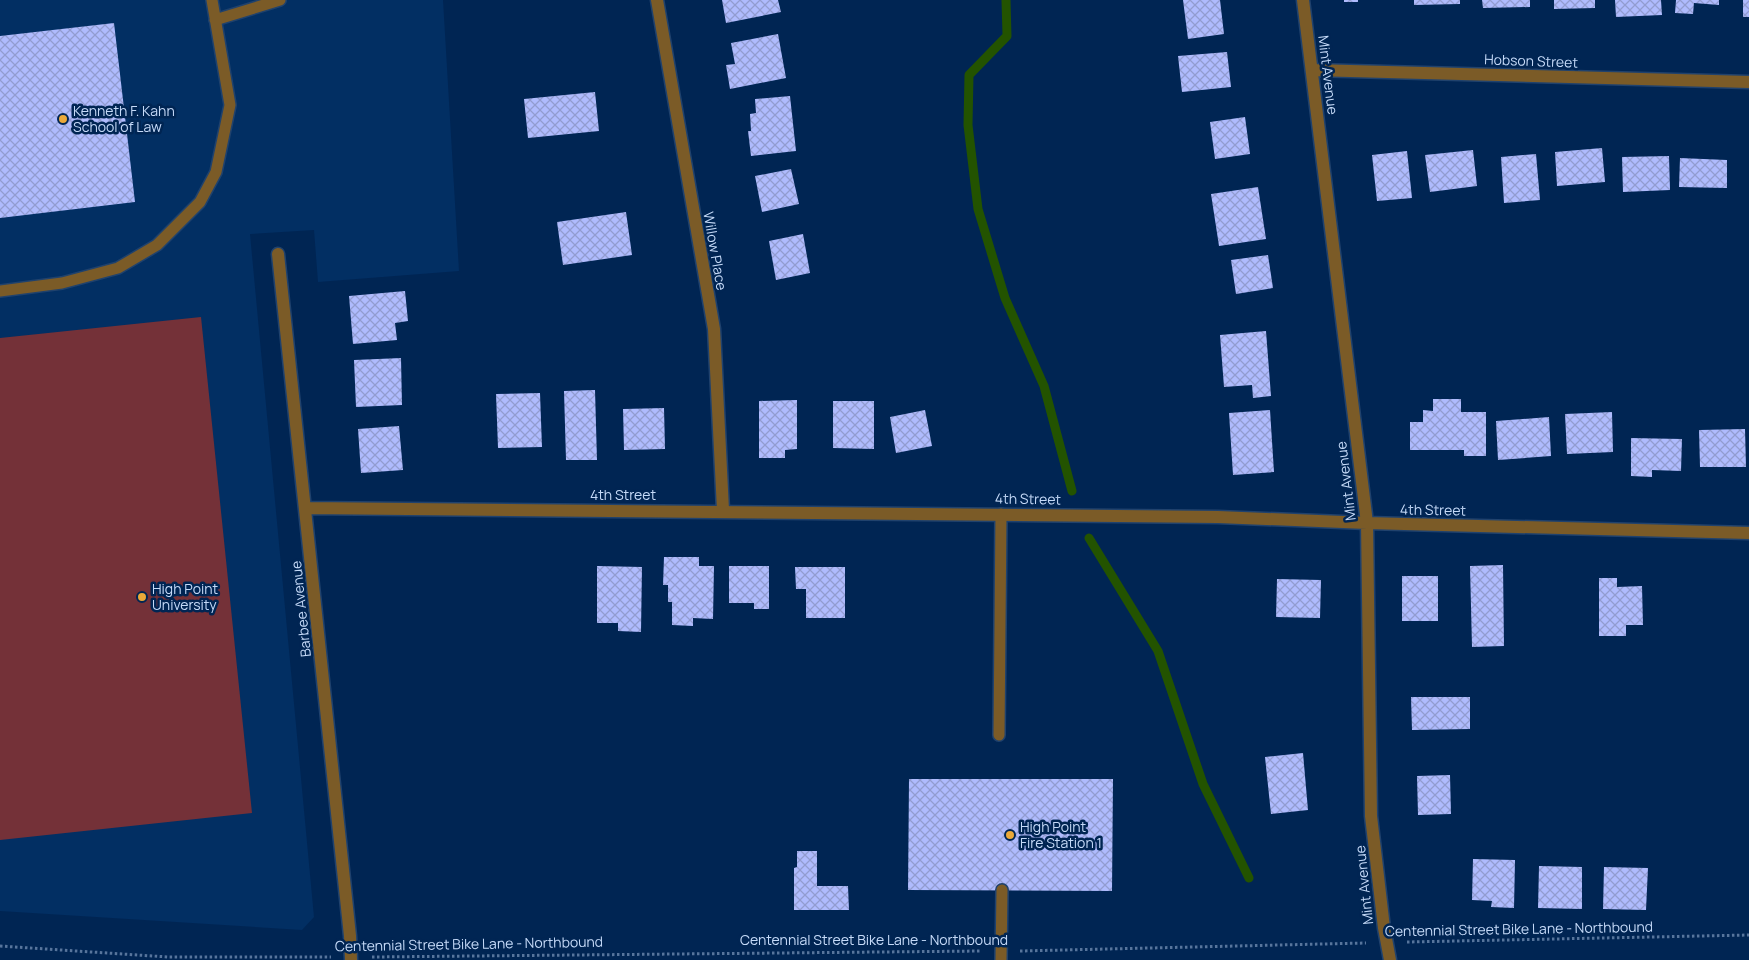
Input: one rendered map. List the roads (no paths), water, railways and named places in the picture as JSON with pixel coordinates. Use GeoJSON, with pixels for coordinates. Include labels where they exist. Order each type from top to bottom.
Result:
{"type":"FeatureCollection","features":[{"type":"Feature","properties":{"kind":"street","name":"Willow Place"},"geometry":{"type":"LineString","coordinates":[[657,0],[714,329],[723,510]]}},
{"type":"Feature","properties":{"kind":"street","name":"Mint Avenue"},"geometry":{"type":"LineString","coordinates":[[1303,0],[1367,523],[1371,816],[1390,960]]}},
{"type":"Feature","properties":{"kind":"street","name":"Hobson Street"},"geometry":{"type":"LineString","coordinates":[[1312,70],[1749,82]]}},
{"type":"Feature","properties":{"kind":"street","name":"Barbee Avenue"},"geometry":{"type":"LineString","coordinates":[[278,254],[306,508],[351,958]]}},
{"type":"Feature","properties":{"kind":"street","name":"4th Street"},"geometry":{"type":"LineString","coordinates":[[306,508],[723,510],[1218,517],[1367,523],[1749,533]]}},
{"type":"Feature","properties":{"kind":"lane"},"geometry":{"type":"LineString","coordinates":[[0,291],[62,283],[118,268],[157,245],[200,202],[216,172],[230,105],[212,0]]}},
{"type":"Feature","properties":{"kind":"lane"},"geometry":{"type":"LineString","coordinates":[[215,20],[280,0]]}},
{"type":"Feature","properties":{"kind":"lane"},"geometry":{"type":"LineString","coordinates":[[999,735],[1001,514]]}},
{"type":"Feature","properties":{"kind":"lane"},"geometry":{"type":"LineString","coordinates":[[1001,955],[1002,890]]}},
{"type":"Feature","properties":{"kind":"waterway"},"geometry":{"type":"LineString","coordinates":[[1006,0],[1007,36],[969,75],[968,125],[978,209],[1005,298],[1044,386],[1072,491]]}},
{"type":"Feature","properties":{"kind":"waterway"},"geometry":{"type":"LineString","coordinates":[[1089,538],[1158,651],[1203,784],[1249,878]]}},
{"type":"Feature","properties":{"kind":"place","name":"Kenneth F. Kahn School of Law"},"geometry":{"type":"Point","coordinates":[63,119]}},
{"type":"Feature","properties":{"kind":"place","name":"High Point University"},"geometry":{"type":"Point","coordinates":[142,597]}},
{"type":"Feature","properties":{"kind":"place","name":"High Point Fire Station 1"},"geometry":{"type":"Point","coordinates":[1010,835]}}]}
